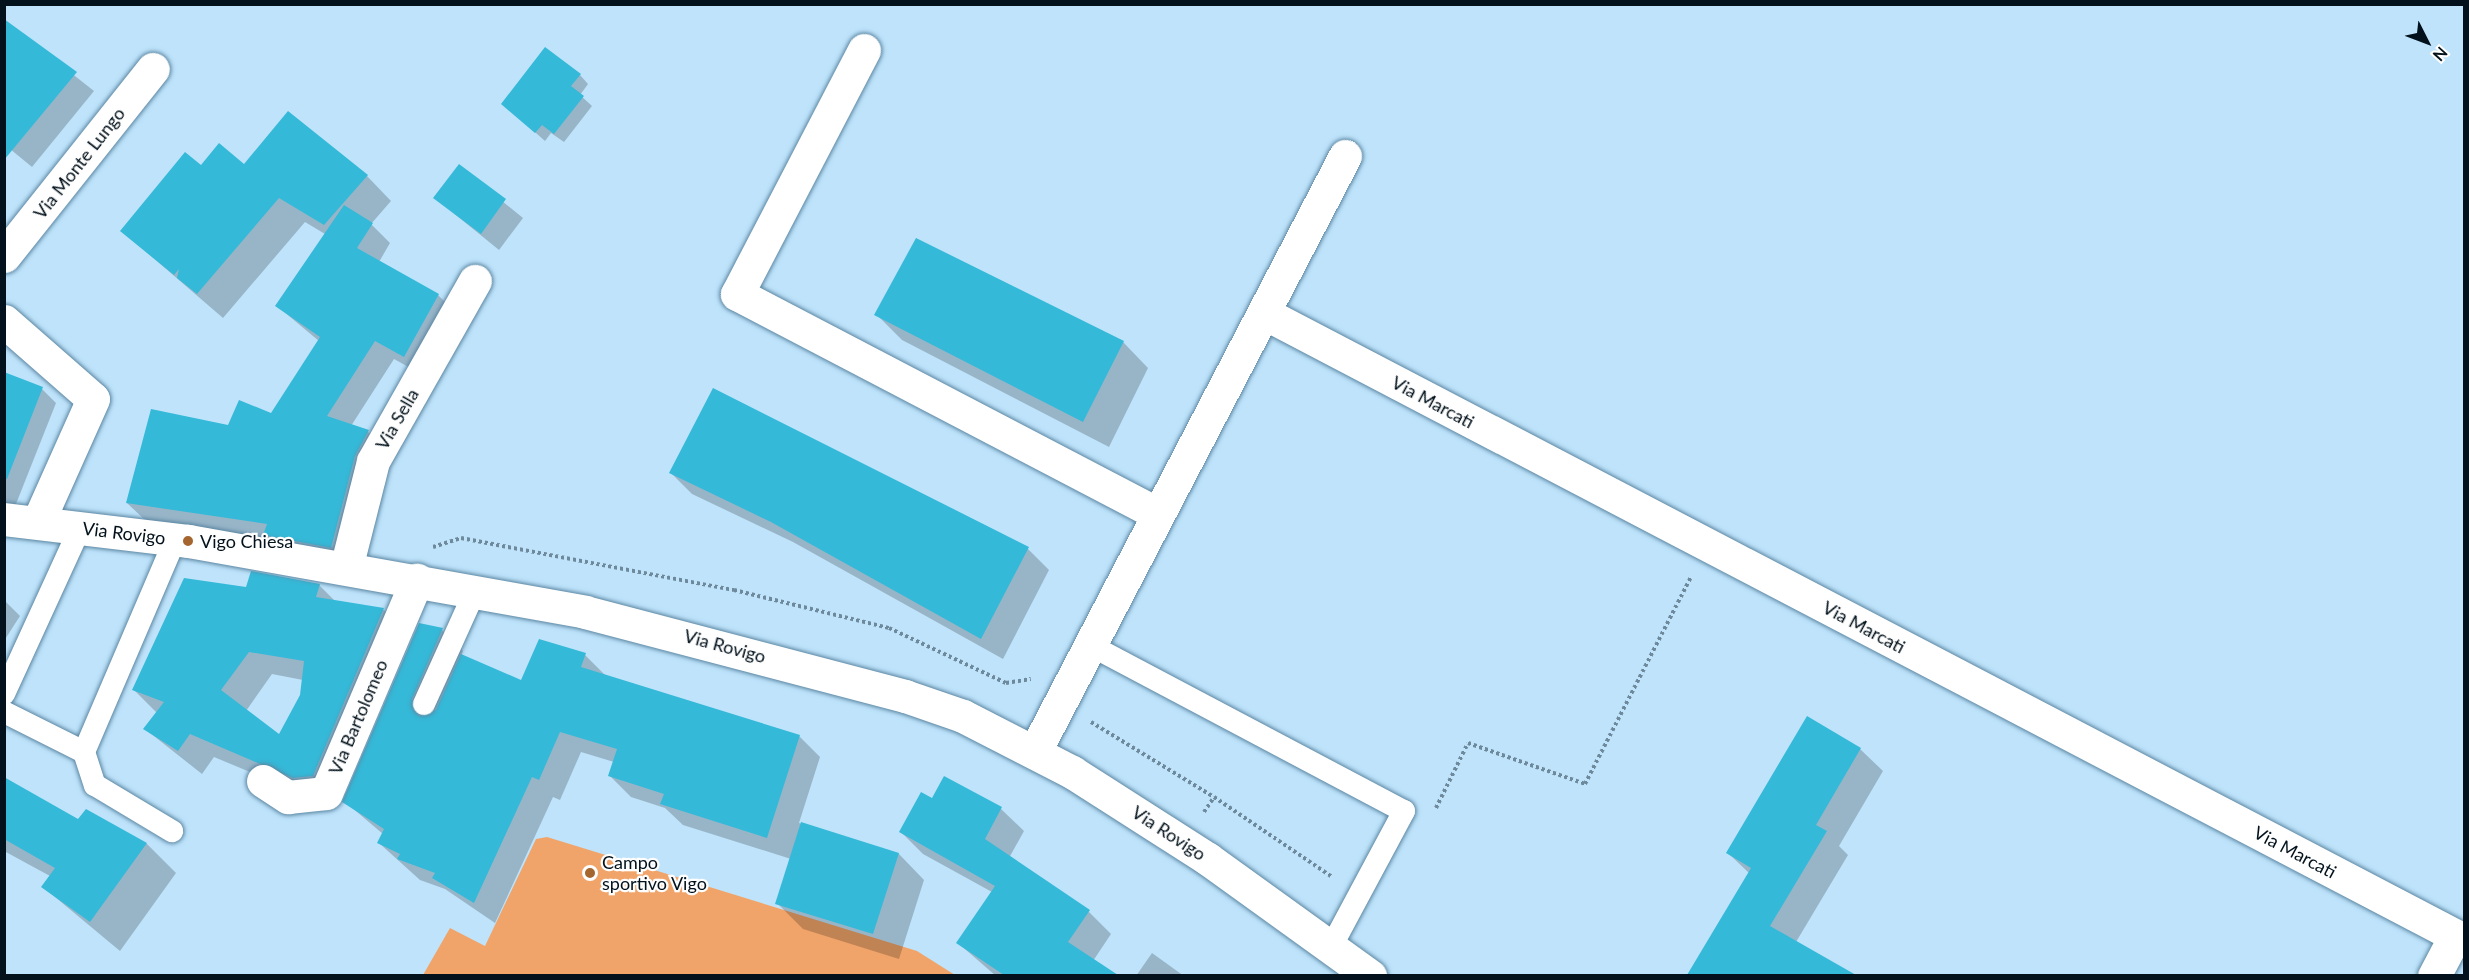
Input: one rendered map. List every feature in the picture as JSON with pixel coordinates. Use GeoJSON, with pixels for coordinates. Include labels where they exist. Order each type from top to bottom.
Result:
{"type":"FeatureCollection","features":[{"type":"Feature","properties":{"kind":"street"},"geometry":{"type":"LineString","coordinates":[[864,50],[737,294],[1158,514]]}},
{"type":"Feature","properties":{"kind":"street","name":"Via Monte Lungo"},"geometry":{"type":"LineString","coordinates":[[4,256],[153,69]]}},
{"type":"Feature","properties":{"kind":"street"},"geometry":{"type":"LineString","coordinates":[[1035,751],[1345,156]]}},
{"type":"Feature","properties":{"kind":"street","name":"Via Sella"},"geometry":{"type":"LineString","coordinates":[[346,568],[373,461],[475,281]]}},
{"type":"Feature","properties":{"kind":"street","name":"Via Marcati"},"geometry":{"type":"LineString","coordinates":[[1264,313],[2460,938]]}},
{"type":"Feature","properties":{"kind":"street"},"geometry":{"type":"LineString","coordinates":[[4,321],[93,399],[38,522]]}},
{"type":"Feature","properties":{"kind":"street","name":"Via Rovigo"},"geometry":{"type":"LineString","coordinates":[[4,519],[175,540],[476,591],[681,634],[863,682],[963,716],[1035,751],[1160,827],[1370,975]]}},
{"type":"Feature","properties":{"kind":"street","name":"Via Bartolomeo"},"geometry":{"type":"LineString","coordinates":[[262,781],[288,796],[326,793],[417,580]]}},
{"type":"Feature","properties":{"kind":"street"},"geometry":{"type":"LineString","coordinates":[[2434,975],[2460,938]]}},
{"type":"Feature","properties":{"kind":"lane"},"geometry":{"type":"LineString","coordinates":[[4,694],[80,528]]}},
{"type":"Feature","properties":{"kind":"lane"},"geometry":{"type":"LineString","coordinates":[[172,831],[95,785],[84,752],[175,540]]}},
{"type":"Feature","properties":{"kind":"lane"},"geometry":{"type":"LineString","coordinates":[[424,704],[476,591]]}},
{"type":"Feature","properties":{"kind":"lane"},"geometry":{"type":"LineString","coordinates":[[1090,645],[1404,811],[1331,947]]}},
{"type":"Feature","properties":{"kind":"lane"},"geometry":{"type":"LineString","coordinates":[[4,712],[84,752]]}},
{"type":"Feature","properties":{"kind":"path"},"geometry":{"type":"LineString","coordinates":[[428,549],[461,538],[724,587],[889,628],[1006,682],[1038,679]]}},
{"type":"Feature","properties":{"kind":"path"},"geometry":{"type":"LineString","coordinates":[[1682,568],[1703,579]]}},
{"type":"Feature","properties":{"kind":"path"},"geometry":{"type":"LineString","coordinates":[[1433,813],[1468,743],[1585,784],[1693,574]]}},
{"type":"Feature","properties":{"kind":"path"},"geometry":{"type":"LineString","coordinates":[[1089,714],[1094,725],[1214,797],[1340,882]]}},
{"type":"Feature","properties":{"kind":"path"},"geometry":{"type":"LineString","coordinates":[[1203,815],[1214,797]]}},
{"type":"Feature","properties":{"kind":"shaded area","name":"Campo sportivo Vigo"},"geometry":{"type":"Polygon","coordinates":[[[547,837],[917,951],[955,975],[423,975],[450,928],[485,946],[536,839],[547,837]]]}},
{"type":"Feature","properties":{"kind":"building"},"geometry":{"type":"Polygon","coordinates":[[[4,19],[77,72],[4,160],[4,19]]]}},
{"type":"Feature","properties":{"kind":"building"},"geometry":{"type":"Polygon","coordinates":[[[545,47],[581,74],[571,86],[584,96],[554,134],[542,125],[535,133],[501,104],[545,47]]]}},
{"type":"Feature","properties":{"kind":"building"},"geometry":{"type":"Polygon","coordinates":[[[288,111],[368,175],[324,225],[279,198],[197,294],[177,278],[179,269],[174,275],[120,231],[185,152],[201,165],[219,143],[244,164],[288,111]]]}},
{"type":"Feature","properties":{"kind":"building"},"geometry":{"type":"Polygon","coordinates":[[[459,164],[506,199],[481,234],[433,198],[459,164]]]}},
{"type":"Feature","properties":{"kind":"building"},"geometry":{"type":"Polygon","coordinates":[[[344,205],[373,223],[357,248],[439,294],[404,357],[375,341],[327,416],[369,430],[355,456],[331,548],[263,535],[267,524],[126,503],[151,409],[228,425],[239,400],[271,413],[320,337],[275,306],[344,205]]]}},
{"type":"Feature","properties":{"kind":"building"},"geometry":{"type":"Polygon","coordinates":[[[916,238],[1124,341],[1083,422],[874,315],[916,238]]]}},
{"type":"Feature","properties":{"kind":"building"},"geometry":{"type":"Polygon","coordinates":[[[4,372],[43,387],[7,479],[4,479],[4,372]]]}},
{"type":"Feature","properties":{"kind":"building"},"geometry":{"type":"Polygon","coordinates":[[[713,388],[1029,547],[981,639],[771,522],[669,473],[713,388]]]}},
{"type":"Feature","properties":{"kind":"building"},"geometry":{"type":"Polygon","coordinates":[[[251,571],[320,584],[316,597],[384,608],[313,776],[293,778],[190,734],[178,751],[143,729],[164,702],[132,690],[184,578],[246,587],[251,571]],[[249,652],[221,690],[279,734],[300,695],[304,661],[249,652]]]}},
{"type":"Feature","properties":{"kind":"building"},"geometry":{"type":"Polygon","coordinates":[[[419,623],[443,628],[412,699],[419,716],[436,710],[461,654],[521,680],[539,639],[586,653],[581,667],[800,735],[767,838],[660,804],[664,794],[608,776],[617,749],[560,732],[539,780],[532,777],[474,903],[432,878],[435,873],[397,859],[400,854],[377,843],[384,829],[342,802],[419,623]]]}},
{"type":"Feature","properties":{"kind":"building"},"geometry":{"type":"Polygon","coordinates":[[[1807,716],[1861,748],[1816,825],[1827,831],[1770,926],[1856,975],[1687,975],[1751,868],[1726,853],[1807,716]]]}},
{"type":"Feature","properties":{"kind":"building"},"geometry":{"type":"Polygon","coordinates":[[[944,776],[1002,807],[985,839],[1090,910],[1068,942],[1118,975],[1004,975],[956,943],[995,886],[899,832],[921,792],[932,798],[944,776]]]}},
{"type":"Feature","properties":{"kind":"building"},"geometry":{"type":"Polygon","coordinates":[[[4,777],[78,819],[86,809],[147,843],[90,922],[41,887],[55,868],[4,839],[4,777]]]}},
{"type":"Feature","properties":{"kind":"building"},"geometry":{"type":"Polygon","coordinates":[[[801,822],[899,853],[873,934],[775,904],[801,822]]]}},
{"type":"Feature","properties":{"kind":"place","name":"Vigo Chiesa"},"geometry":{"type":"Point","coordinates":[188,541]}},
{"type":"Feature","properties":{"kind":"place","name":"Campo sportivo Vigo"},"geometry":{"type":"Point","coordinates":[590,873]}}]}
